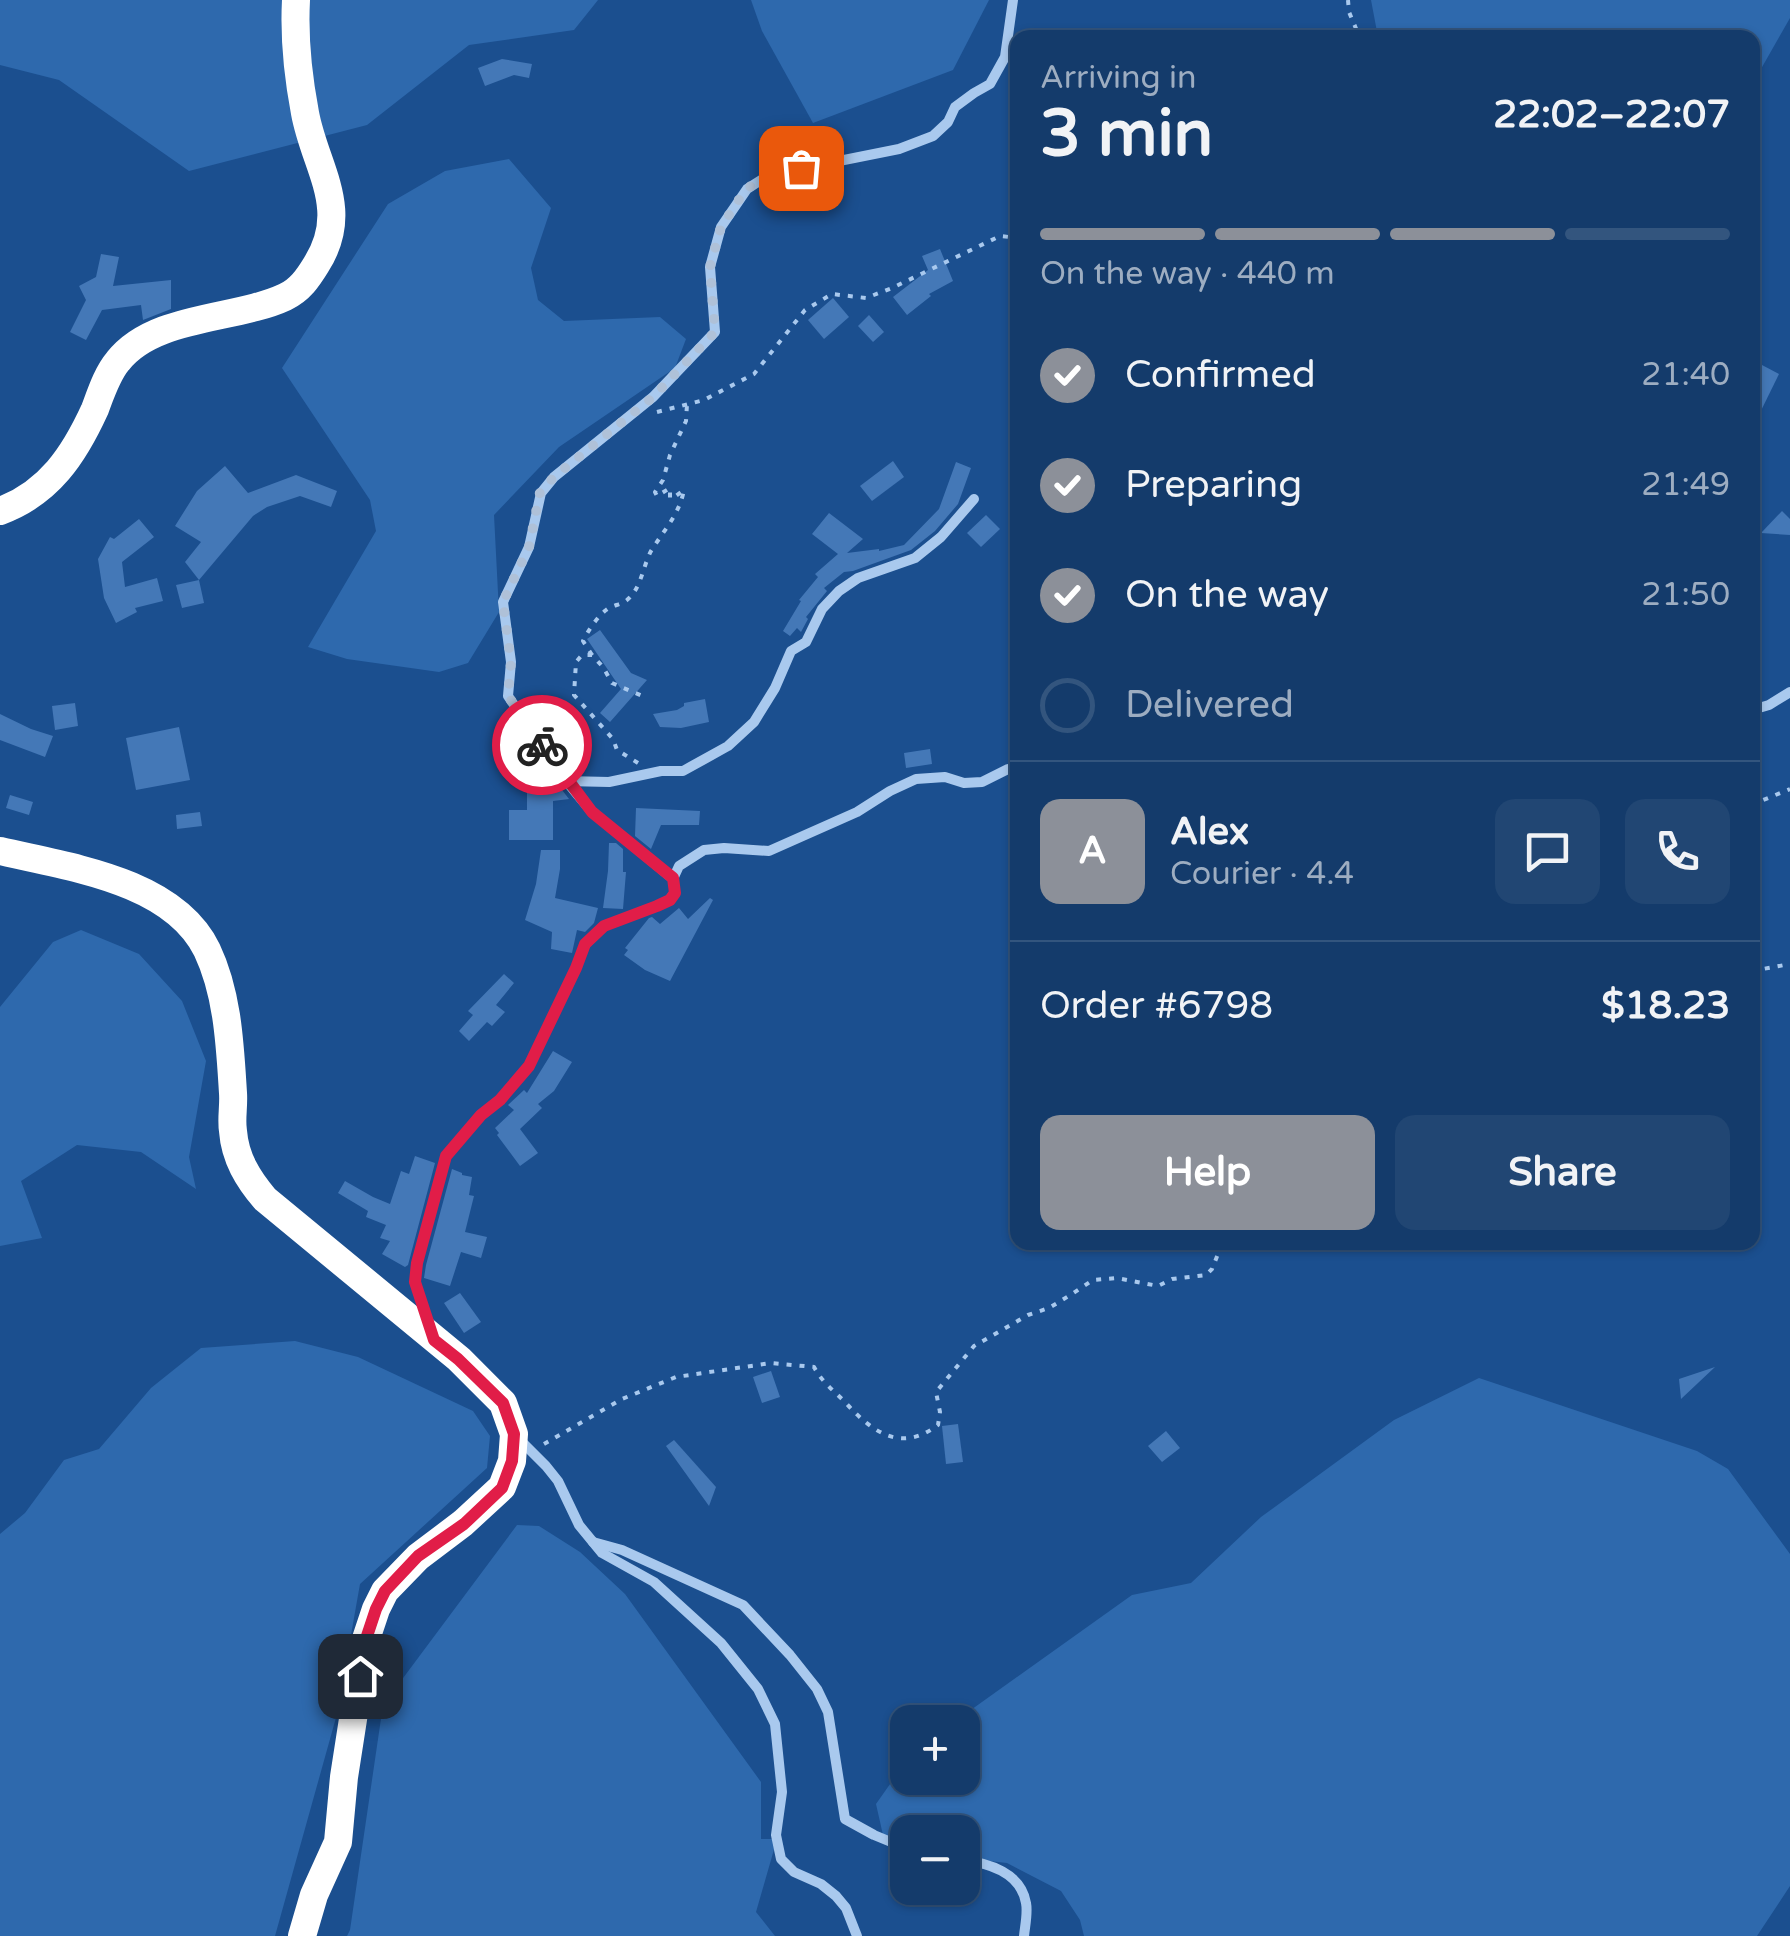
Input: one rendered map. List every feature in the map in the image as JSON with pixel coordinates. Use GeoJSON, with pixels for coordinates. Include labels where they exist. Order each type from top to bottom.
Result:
{"type":"FeatureCollection","features":[{"type":"Feature","properties":{"kind":"highway"},"geometry":{"type":"LineString","coordinates":[[0,511],[40,491],[63,464],[84,433],[118,362],[135,344],[176,326],[288,296],[305,283],[326,250],[332,220],[330,188],[315,153],[305,113],[294,30],[296,0]]}},
{"type":"Feature","properties":{"kind":"highway"},"geometry":{"type":"LineString","coordinates":[[0,851],[109,876],[152,896],[188,922],[207,948],[218,980],[228,1029],[232,1130],[250,1182],[265,1199],[458,1359],[503,1403],[522,1443],[502,1488],[464,1524],[418,1556],[385,1591],[376,1609],[365,1642],[338,1842],[314,1895],[302,1936]]}},
{"type":"Feature","properties":{"kind":"street"},"geometry":{"type":"LineString","coordinates":[[673,878],[592,812],[508,696],[511,662],[503,602],[529,547],[540,492],[653,397],[715,332],[710,267],[721,227],[746,189],[769,175],[899,149],[933,136],[948,122],[955,108],[990,84],[1005,57],[1013,0]]}},
{"type":"Feature","properties":{"kind":"street"},"geometry":{"type":"LineString","coordinates":[[566,781],[608,782],[661,771],[683,772],[728,746],[754,722],[776,688],[791,651],[806,642],[822,610],[839,590],[858,578],[915,558],[941,537],[974,499]]}},
{"type":"Feature","properties":{"kind":"street"},"geometry":{"type":"LineString","coordinates":[[1760,708],[1790,692]]}},
{"type":"Feature","properties":{"kind":"street"},"geometry":{"type":"LineString","coordinates":[[434,1340],[415,1282],[446,1156],[529,1066],[585,944],[604,926],[670,900],[675,893],[673,878],[679,866],[704,850],[769,851],[857,812],[890,790],[916,779],[945,777],[982,782],[1010,769]]}},
{"type":"Feature","properties":{"kind":"street"},"geometry":{"type":"LineString","coordinates":[[522,1443],[558,1481],[578,1525],[602,1553],[654,1582],[721,1643],[758,1689],[775,1724],[782,1792],[776,1835],[782,1859],[794,1872],[836,1896],[846,1908],[857,1936]]}},
{"type":"Feature","properties":{"kind":"street"},"geometry":{"type":"LineString","coordinates":[[592,1542],[622,1550],[743,1605],[808,1678],[828,1712],[846,1819],[890,1842]]}},
{"type":"Feature","properties":{"kind":"street"},"geometry":{"type":"LineString","coordinates":[[980,1862],[1006,1873],[1020,1885],[1027,1904],[1024,1936]]}},
{"type":"Feature","properties":{"kind":"path"},"geometry":{"type":"LineString","coordinates":[[1348,0],[1357,30]]}},
{"type":"Feature","properties":{"kind":"path"},"geometry":{"type":"LineString","coordinates":[[654,413],[704,400],[754,374],[805,310],[832,294],[866,298],[1000,236],[1010,237]]}},
{"type":"Feature","properties":{"kind":"path"},"geometry":{"type":"LineString","coordinates":[[647,698],[612,683],[582,641],[607,609],[626,601],[634,592],[651,551],[681,504],[684,490],[673,498],[670,488],[658,496],[655,492],[686,421],[686,404]]}},
{"type":"Feature","properties":{"kind":"path"},"geometry":{"type":"LineString","coordinates":[[592,655],[582,655],[576,662],[574,695],[613,738],[617,750],[661,771]]}},
{"type":"Feature","properties":{"kind":"path"},"geometry":{"type":"LineString","coordinates":[[1760,802],[1790,789]]}},
{"type":"Feature","properties":{"kind":"path"},"geometry":{"type":"LineString","coordinates":[[1760,969],[1790,964]]}},
{"type":"Feature","properties":{"kind":"path"},"geometry":{"type":"LineString","coordinates":[[522,1443],[676,1377],[772,1363],[814,1367],[822,1382],[860,1419],[888,1437],[922,1437],[938,1425],[936,1392],[974,1346],[1028,1315],[1049,1308],[1093,1280],[1117,1278],[1158,1286],[1206,1275],[1223,1250]]}},
{"type":"Feature","properties":{"kind":"shaded area"},"geometry":{"type":"Polygon","coordinates":[[[0,0],[598,0],[574,30],[469,45],[367,125],[189,171],[59,80],[0,65],[0,0]]]}},
{"type":"Feature","properties":{"kind":"shaded area"},"geometry":{"type":"Polygon","coordinates":[[[751,0],[989,0],[953,70],[813,123],[762,31],[751,0]]]}},
{"type":"Feature","properties":{"kind":"shaded area"},"geometry":{"type":"Polygon","coordinates":[[[1371,0],[1790,0],[1790,18],[1760,71],[1760,30],[1377,30],[1371,0]]]}},
{"type":"Feature","properties":{"kind":"shaded area"},"geometry":{"type":"Polygon","coordinates":[[[509,159],[551,208],[531,268],[538,300],[564,321],[660,317],[686,339],[675,368],[559,447],[494,515],[499,612],[468,663],[439,672],[347,659],[308,647],[376,531],[370,500],[282,368],[388,204],[445,171],[509,159]]]}},
{"type":"Feature","properties":{"kind":"shaded area"},"geometry":{"type":"Polygon","coordinates":[[[81,930],[139,954],[182,1001],[206,1061],[189,1157],[196,1189],[141,1152],[77,1145],[21,1181],[42,1238],[0,1246],[0,1007],[53,942],[81,930]]]}},
{"type":"Feature","properties":{"kind":"shaded area"},"geometry":{"type":"Polygon","coordinates":[[[295,1341],[358,1357],[473,1411],[490,1436],[487,1468],[360,1584],[337,1714],[275,1936],[0,1936],[0,1534],[25,1513],[64,1460],[99,1449],[151,1388],[201,1348],[295,1341]]]}},
{"type":"Feature","properties":{"kind":"shaded area"},"geometry":{"type":"Polygon","coordinates":[[[1479,1378],[1697,1451],[1728,1469],[1790,1554],[1790,1886],[1757,1936],[1084,1936],[1080,1920],[1061,1891],[1007,1863],[980,1860],[980,1815],[890,1815],[890,1839],[883,1835],[876,1804],[890,1784],[890,1795],[980,1795],[978,1705],[1132,1595],[1191,1583],[1261,1517],[1394,1420],[1479,1378]]]}},
{"type":"Feature","properties":{"kind":"shaded area"},"geometry":{"type":"Polygon","coordinates":[[[517,1525],[539,1526],[580,1552],[625,1594],[761,1782],[761,1839],[777,1839],[756,1912],[775,1936],[347,1936],[383,1705],[517,1525]]]}},
{"type":"Feature","properties":{"kind":"building"},"geometry":{"type":"Polygon","coordinates":[[[502,59],[532,64],[529,78],[514,75],[485,86],[478,68],[502,59]]]}},
{"type":"Feature","properties":{"kind":"building"},"geometry":{"type":"Polygon","coordinates":[[[940,249],[953,281],[929,294],[907,315],[893,297],[928,270],[922,256],[940,249]]]}},
{"type":"Feature","properties":{"kind":"building"},"geometry":{"type":"Polygon","coordinates":[[[101,254],[119,257],[113,286],[171,280],[171,309],[143,320],[141,305],[102,310],[86,340],[70,332],[86,300],[79,286],[96,277],[101,254]]]}},
{"type":"Feature","properties":{"kind":"building"},"geometry":{"type":"Polygon","coordinates":[[[833,298],[849,317],[824,339],[808,320],[833,298]]]}},
{"type":"Feature","properties":{"kind":"building"},"geometry":{"type":"Polygon","coordinates":[[[869,315],[884,332],[873,342],[858,326],[869,315]]]}},
{"type":"Feature","properties":{"kind":"building"},"geometry":{"type":"Polygon","coordinates":[[[1762,365],[1779,374],[1760,413],[1762,365]]]}},
{"type":"Feature","properties":{"kind":"building"},"geometry":{"type":"Polygon","coordinates":[[[893,461],[904,477],[872,501],[860,486],[893,461]]]}},
{"type":"Feature","properties":{"kind":"building"},"geometry":{"type":"Polygon","coordinates":[[[956,462],[971,468],[958,504],[935,531],[911,550],[844,572],[824,588],[827,591],[806,617],[801,632],[797,628],[790,636],[783,631],[799,600],[818,577],[815,574],[838,554],[812,534],[829,513],[863,539],[847,553],[904,545],[939,509],[956,462]]]}},
{"type":"Feature","properties":{"kind":"building"},"geometry":{"type":"Polygon","coordinates":[[[225,466],[248,493],[296,475],[337,491],[331,507],[300,496],[253,516],[199,580],[185,562],[201,542],[175,526],[197,491],[225,466]]]}},
{"type":"Feature","properties":{"kind":"building"},"geometry":{"type":"Polygon","coordinates":[[[1782,511],[1790,519],[1790,535],[1761,533],[1782,511]]]}},
{"type":"Feature","properties":{"kind":"building"},"geometry":{"type":"Polygon","coordinates":[[[986,515],[1000,529],[981,547],[967,533],[986,515]]]}},
{"type":"Feature","properties":{"kind":"building"},"geometry":{"type":"Polygon","coordinates":[[[139,519],[154,537],[122,562],[125,587],[157,578],[163,601],[135,608],[137,612],[116,623],[104,598],[98,559],[110,537],[114,539],[139,519]]]}},
{"type":"Feature","properties":{"kind":"building"},"geometry":{"type":"Polygon","coordinates":[[[199,580],[204,603],[182,608],[176,585],[199,580]]]}},
{"type":"Feature","properties":{"kind":"building"},"geometry":{"type":"Polygon","coordinates":[[[600,630],[631,673],[647,680],[610,722],[600,713],[621,689],[587,639],[600,630]]]}},
{"type":"Feature","properties":{"kind":"building"},"geometry":{"type":"Polygon","coordinates":[[[705,699],[709,722],[681,728],[660,727],[653,714],[677,710],[684,703],[705,699]]]}},
{"type":"Feature","properties":{"kind":"building"},"geometry":{"type":"Polygon","coordinates":[[[75,703],[78,726],[55,730],[52,706],[75,703]]]}},
{"type":"Feature","properties":{"kind":"building"},"geometry":{"type":"Polygon","coordinates":[[[0,714],[53,736],[45,757],[0,740],[0,714]]]}},
{"type":"Feature","properties":{"kind":"building"},"geometry":{"type":"Polygon","coordinates":[[[179,727],[190,780],[136,790],[126,738],[179,727]]]}},
{"type":"Feature","properties":{"kind":"building"},"geometry":{"type":"Polygon","coordinates":[[[930,749],[932,764],[906,768],[904,753],[930,749]]]}},
{"type":"Feature","properties":{"kind":"building"},"geometry":{"type":"Polygon","coordinates":[[[527,771],[548,771],[553,786],[559,786],[569,799],[553,801],[553,840],[509,840],[509,810],[527,810],[527,771]]]}},
{"type":"Feature","properties":{"kind":"building"},"geometry":{"type":"Polygon","coordinates":[[[10,795],[33,802],[29,815],[6,808],[10,795]]]}},
{"type":"Feature","properties":{"kind":"building"},"geometry":{"type":"Polygon","coordinates":[[[636,808],[700,811],[699,825],[661,825],[651,849],[635,836],[636,808]]]}},
{"type":"Feature","properties":{"kind":"building"},"geometry":{"type":"Polygon","coordinates":[[[200,812],[202,826],[177,829],[176,815],[200,812]]]}},
{"type":"Feature","properties":{"kind":"building"},"geometry":{"type":"Polygon","coordinates":[[[609,843],[623,849],[623,909],[603,908],[609,843]]]}},
{"type":"Feature","properties":{"kind":"building"},"geometry":{"type":"Polygon","coordinates":[[[541,850],[560,850],[555,898],[598,908],[594,923],[585,932],[577,930],[572,953],[551,949],[552,932],[525,920],[541,850]]]}},
{"type":"Feature","properties":{"kind":"building"},"geometry":{"type":"Polygon","coordinates":[[[710,898],[713,900],[670,981],[624,955],[628,950],[625,948],[649,918],[660,924],[679,908],[688,919],[710,898]]]}},
{"type":"Feature","properties":{"kind":"building"},"geometry":{"type":"Polygon","coordinates":[[[504,974],[514,983],[496,1005],[505,1012],[492,1026],[487,1022],[469,1041],[459,1031],[473,1015],[468,1011],[504,974]]]}},
{"type":"Feature","properties":{"kind":"building"},"geometry":{"type":"Polygon","coordinates":[[[553,1051],[572,1062],[554,1091],[538,1104],[542,1108],[520,1129],[538,1153],[520,1166],[495,1128],[514,1110],[508,1105],[524,1090],[527,1093],[553,1051]]]}},
{"type":"Feature","properties":{"kind":"building"},"geometry":{"type":"Polygon","coordinates":[[[415,1156],[435,1163],[405,1267],[382,1254],[390,1241],[380,1238],[386,1225],[366,1217],[368,1211],[338,1193],[345,1181],[390,1204],[401,1171],[409,1174],[415,1156]]]}},
{"type":"Feature","properties":{"kind":"building"},"geometry":{"type":"Polygon","coordinates":[[[452,1169],[472,1177],[469,1195],[474,1196],[465,1232],[487,1237],[481,1258],[461,1252],[450,1286],[424,1278],[452,1169]]]}},
{"type":"Feature","properties":{"kind":"building"},"geometry":{"type":"Polygon","coordinates":[[[460,1293],[481,1322],[464,1333],[444,1303],[460,1293]]]}},
{"type":"Feature","properties":{"kind":"building"},"geometry":{"type":"Polygon","coordinates":[[[1715,1367],[1681,1399],[1679,1379],[1715,1367]]]}},
{"type":"Feature","properties":{"kind":"building"},"geometry":{"type":"Polygon","coordinates":[[[771,1371],[780,1397],[762,1403],[753,1377],[771,1371]]]}},
{"type":"Feature","properties":{"kind":"building"},"geometry":{"type":"Polygon","coordinates":[[[958,1424],[963,1462],[946,1464],[942,1426],[958,1424]]]}},
{"type":"Feature","properties":{"kind":"building"},"geometry":{"type":"Polygon","coordinates":[[[1166,1431],[1180,1448],[1162,1462],[1148,1446],[1166,1431]]]}},
{"type":"Feature","properties":{"kind":"building"},"geometry":{"type":"Polygon","coordinates":[[[674,1440],[716,1487],[709,1506],[666,1446],[674,1440]]]}},
{"type":"Feature","properties":{"kind":"way so far"},"geometry":{"type":"LineString","coordinates":[[542,745],[508,696],[511,662],[503,602],[529,547],[540,492],[653,397],[715,332],[710,267],[721,227],[746,189],[769,175],[801,168]]}},
{"type":"Feature","properties":{"kind":"route"},"geometry":{"type":"LineString","coordinates":[[360,1676],[365,1642],[385,1591],[418,1556],[464,1524],[502,1488],[512,1461],[514,1434],[508,1412],[458,1359],[434,1340],[415,1282],[446,1156],[529,1066],[585,944],[604,926],[670,900],[675,893],[673,878],[592,812],[542,745]]}}]}
